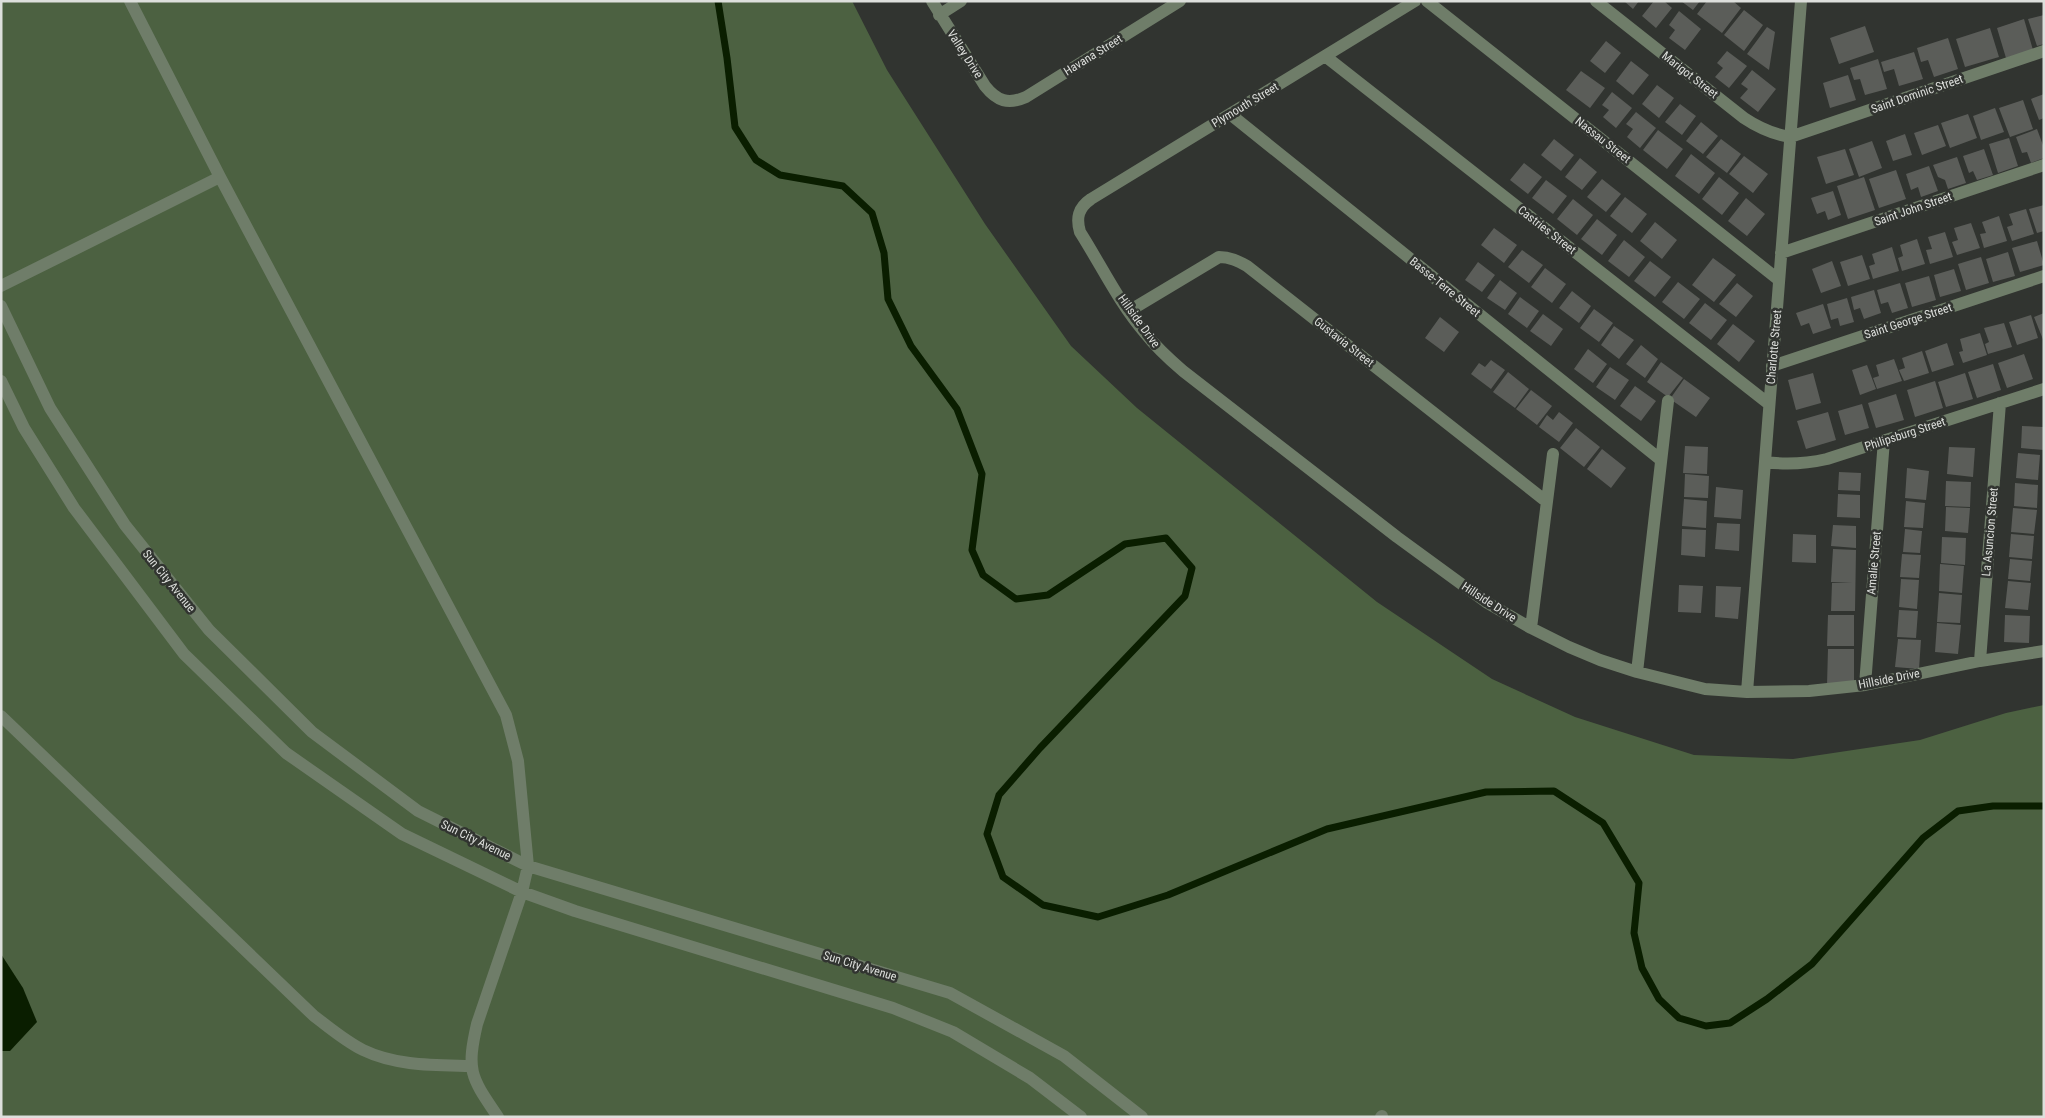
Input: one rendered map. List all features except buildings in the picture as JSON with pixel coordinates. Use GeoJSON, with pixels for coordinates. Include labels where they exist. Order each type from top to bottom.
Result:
{"type":"FeatureCollection","features":[{"type":"Feature","properties":{"kind":"street"},"geometry":{"type":"LineString","coordinates":[[130,1],[220,177],[506,715],[518,761],[528,866],[522,892],[477,1024],[470,1066],[477,1086],[498,1117]]}},
{"type":"Feature","properties":{"kind":"street","name":"Valley Drive"},"geometry":{"type":"LineString","coordinates":[[932,1],[985,86],[1004,102]]}},
{"type":"Feature","properties":{"kind":"street"},"geometry":{"type":"LineString","coordinates":[[939,14],[961,1]]}},
{"type":"Feature","properties":{"kind":"street","name":"Havana Street"},"geometry":{"type":"LineString","coordinates":[[1004,102],[1017,101],[1026,97],[1180,1]]}},
{"type":"Feature","properties":{"kind":"street","name":"Plymouth Street"},"geometry":{"type":"LineString","coordinates":[[1079,212],[1085,203],[1091,199],[1415,1]]}},
{"type":"Feature","properties":{"kind":"street","name":"Nassau Street"},"geometry":{"type":"LineString","coordinates":[[1427,1],[1779,280]]}},
{"type":"Feature","properties":{"kind":"street","name":"Marigot Street"},"geometry":{"type":"LineString","coordinates":[[1596,1],[1744,118],[1761,129],[1790,137]]}},
{"type":"Feature","properties":{"kind":"street","name":"Charlotte Street"},"geometry":{"type":"LineString","coordinates":[[1747,692],[1800,1]]}},
{"type":"Feature","properties":{"kind":"street","name":"Saint Dominic Street"},"geometry":{"type":"LineString","coordinates":[[1790,137],[2044,51]]}},
{"type":"Feature","properties":{"kind":"street","name":"Castries Street"},"geometry":{"type":"LineString","coordinates":[[1325,56],[1769,404]]}},
{"type":"Feature","properties":{"kind":"street","name":"Basse-Terre Street"},"geometry":{"type":"LineString","coordinates":[[1230,114],[1661,460]]}},
{"type":"Feature","properties":{"kind":"street","name":"Saint John Street"},"geometry":{"type":"LineString","coordinates":[[1781,254],[2044,165]]}},
{"type":"Feature","properties":{"kind":"street"},"geometry":{"type":"LineString","coordinates":[[1,286],[220,177]]}},
{"type":"Feature","properties":{"kind":"street","name":"Hillside Drive"},"geometry":{"type":"LineString","coordinates":[[1079,212],[1078,224],[1080,232],[1129,311],[1156,345],[1183,371],[1397,537],[1486,602],[1531,628],[1600,660],[1637,672],[1705,689],[1747,692],[1809,691],[1864,685],[2044,650]]}},
{"type":"Feature","properties":{"kind":"street","name":"Gustavia Street"},"geometry":{"type":"LineString","coordinates":[[1129,311],[1219,257],[1237,260],[1248,266],[1547,502]]}},
{"type":"Feature","properties":{"kind":"street","name":"Saint George Street"},"geometry":{"type":"LineString","coordinates":[[1772,366],[2044,276]]}},
{"type":"Feature","properties":{"kind":"street","name":"Sun City Avenue"},"geometry":{"type":"LineString","coordinates":[[1,306],[50,408],[125,525],[209,630],[312,732],[418,811],[528,866],[950,993],[1064,1056],[1142,1117]]}},
{"type":"Feature","properties":{"kind":"street"},"geometry":{"type":"LineString","coordinates":[[1,381],[24,428],[74,508],[184,654],[286,753],[402,834],[522,892],[575,911],[893,1008],[953,1032],[1030,1078],[1081,1117]]}},
{"type":"Feature","properties":{"kind":"street","name":"Philipsburg Street"},"geometry":{"type":"LineString","coordinates":[[1765,462],[1787,465],[1827,459],[2044,389]]}},
{"type":"Feature","properties":{"kind":"street"},"geometry":{"type":"LineString","coordinates":[[1637,672],[1668,401]]}},
{"type":"Feature","properties":{"kind":"street","name":"La Asuncion Street"},"geometry":{"type":"LineString","coordinates":[[1980,661],[2000,403]]}},
{"type":"Feature","properties":{"kind":"street","name":"Amalie Street"},"geometry":{"type":"LineString","coordinates":[[1864,685],[1884,440]]}},
{"type":"Feature","properties":{"kind":"street"},"geometry":{"type":"LineString","coordinates":[[1531,628],[1553,454]]}},
{"type":"Feature","properties":{"kind":"street"},"geometry":{"type":"LineString","coordinates":[[1,716],[314,1016],[362,1050],[385,1058],[410,1064],[470,1066]]}},
{"type":"Feature","properties":{"kind":"shaded area"},"geometry":{"type":"Polygon","coordinates":[[[1,1],[852,1],[887,70],[985,224],[1071,346],[1137,408],[1377,602],[1492,679],[1575,717],[1694,755],[1793,759],[1920,740],[2006,713],[2044,705],[2044,1117],[1,1117],[1,1]]]}},
{"type":"Feature","properties":{"kind":"shaded area"},"geometry":{"type":"Polygon","coordinates":[[[1,954],[23,988],[37,1022],[10,1051],[1,1051],[1,954]]]}},
{"type":"Feature","properties":{"kind":"waterway"},"geometry":{"type":"LineString","coordinates":[[718,1],[735,127],[756,160],[780,175],[843,186],[872,213],[884,253],[888,299],[911,346],[957,409],[982,474],[972,550],[983,575],[1016,599],[1048,595],[1125,544],[1166,538],[1192,568],[1185,596],[1040,748],[999,795],[987,834],[1003,877],[1043,905],[1098,917],[1168,895],[1327,829],[1486,792],[1554,791],[1603,823],[1639,883],[1634,933],[1642,968],[1659,999],[1679,1018],[1706,1026],[1730,1023],[1767,999],[1812,964],[1923,838],[1958,811],[1993,806],[2044,806]]}}]}
